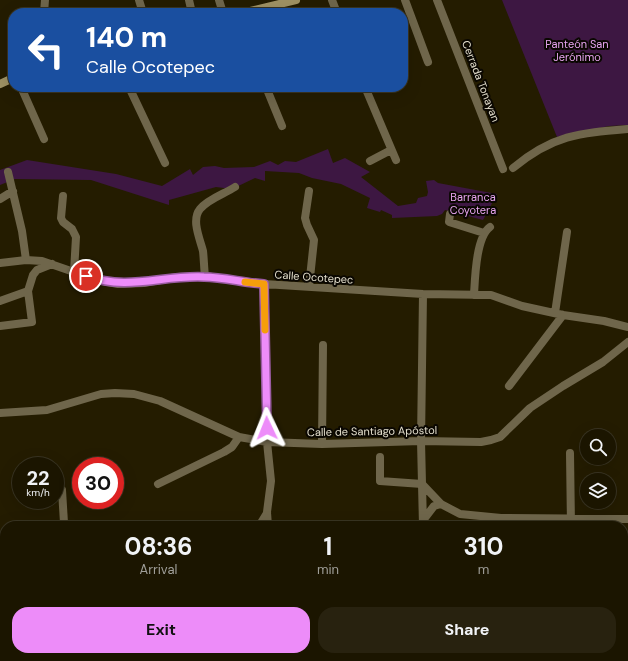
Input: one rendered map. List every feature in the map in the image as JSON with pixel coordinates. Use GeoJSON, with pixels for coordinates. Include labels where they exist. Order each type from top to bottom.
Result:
{"type":"FeatureCollection","features":[{"type":"Feature","properties":{"kind":"main road"},"geometry":{"type":"LineString","coordinates":[[263,8],[296,0]]}},
{"type":"Feature","properties":{"kind":"street","name":"Cerrada Tonayan"},"geometry":{"type":"LineString","coordinates":[[437,0],[503,169]]}},
{"type":"Feature","properties":{"kind":"street"},"geometry":{"type":"LineString","coordinates":[[408,8],[428,62]]}},
{"type":"Feature","properties":{"kind":"street"},"geometry":{"type":"LineString","coordinates":[[22,92],[44,139]]}},
{"type":"Feature","properties":{"kind":"street"},"geometry":{"type":"LineString","coordinates":[[132,92],[166,163]]}},
{"type":"Feature","properties":{"kind":"street"},"geometry":{"type":"LineString","coordinates":[[268,92],[282,126]]}},
{"type":"Feature","properties":{"kind":"street"},"geometry":{"type":"LineString","coordinates":[[367,92],[396,160]]}},
{"type":"Feature","properties":{"kind":"street"},"geometry":{"type":"LineString","coordinates":[[514,168],[538,150],[566,137],[628,129]]}},
{"type":"Feature","properties":{"kind":"street"},"geometry":{"type":"LineString","coordinates":[[370,161],[391,150]]}},
{"type":"Feature","properties":{"kind":"street"},"geometry":{"type":"LineString","coordinates":[[8,172],[26,260]]}},
{"type":"Feature","properties":{"kind":"street"},"geometry":{"type":"LineString","coordinates":[[205,276],[203,252],[196,226],[197,215],[199,210],[204,205],[235,187]]}},
{"type":"Feature","properties":{"kind":"street"},"geometry":{"type":"LineString","coordinates":[[0,199],[13,191]]}},
{"type":"Feature","properties":{"kind":"street"},"geometry":{"type":"LineString","coordinates":[[309,192],[305,218],[306,225],[314,240],[309,287]]}},
{"type":"Feature","properties":{"kind":"street"},"geometry":{"type":"LineString","coordinates":[[63,196],[61,218],[63,222],[72,229],[76,237],[74,272]]}},
{"type":"Feature","properties":{"kind":"street"},"geometry":{"type":"LineString","coordinates":[[450,214],[450,222],[484,233]]}},
{"type":"Feature","properties":{"kind":"street"},"geometry":{"type":"LineString","coordinates":[[474,295],[477,264],[484,233],[490,227]]}},
{"type":"Feature","properties":{"kind":"street"},"geometry":{"type":"LineString","coordinates":[[509,386],[559,314],[567,232]]}},
{"type":"Feature","properties":{"kind":"street","name":"Calle Ocotepec"},"geometry":{"type":"LineString","coordinates":[[0,263],[26,260],[42,261],[97,280],[118,284],[144,283],[177,277],[205,276],[264,284],[309,287],[423,294],[491,295],[522,306],[559,314],[604,321],[628,328]]}},
{"type":"Feature","properties":{"kind":"street"},"geometry":{"type":"LineString","coordinates":[[0,326],[32,322],[28,291],[33,275],[37,270],[52,264]]}},
{"type":"Feature","properties":{"kind":"street"},"geometry":{"type":"LineString","coordinates":[[264,284],[267,442],[271,481],[267,512],[268,521]]}},
{"type":"Feature","properties":{"kind":"street"},"geometry":{"type":"LineString","coordinates":[[0,301],[28,291]]}},
{"type":"Feature","properties":{"kind":"street"},"geometry":{"type":"LineString","coordinates":[[423,294],[421,441],[423,521]]}},
{"type":"Feature","properties":{"kind":"street","name":"Calle de Santiago Apóstol"},"geometry":{"type":"LineString","coordinates":[[0,413],[47,410],[101,394],[134,394],[160,401],[239,437],[267,442],[322,444],[421,441],[481,442],[500,436],[530,408],[563,386],[604,362],[628,342]]}},
{"type":"Feature","properties":{"kind":"street"},"geometry":{"type":"LineString","coordinates":[[322,444],[323,345]]}},
{"type":"Feature","properties":{"kind":"street"},"geometry":{"type":"LineString","coordinates":[[158,484],[224,452],[232,447],[239,437]]}},
{"type":"Feature","properties":{"kind":"street"},"geometry":{"type":"LineString","coordinates":[[570,453],[570,521]]}},
{"type":"Feature","properties":{"kind":"street"},"geometry":{"type":"LineString","coordinates":[[380,457],[380,481],[422,484],[441,504],[460,514],[496,521]]}},
{"type":"Feature","properties":{"kind":"street"},"geometry":{"type":"LineString","coordinates":[[424,521],[434,506],[441,504]]}},
{"type":"Feature","properties":{"kind":"street"},"geometry":{"type":"LineString","coordinates":[[63,509],[64,521]]}},
{"type":"Feature","properties":{"kind":"street"},"geometry":{"type":"LineString","coordinates":[[262,521],[267,512]]}},
{"type":"Feature","properties":{"kind":"street"},"geometry":{"type":"LineString","coordinates":[[609,521],[628,520]]}},
{"type":"Feature","properties":{"kind":"green space","name":"Panteón San Jerónimo"},"geometry":{"type":"Polygon","coordinates":[[[502,0],[628,0],[628,125],[609,126],[557,137],[502,0]]]}},
{"type":"Feature","properties":{"kind":"green space","name":"Barranca Coyotera"},"geometry":{"type":"Polygon","coordinates":[[[328,149],[333,163],[345,158],[370,172],[361,177],[398,206],[416,203],[418,198],[427,196],[428,192],[426,181],[434,180],[438,183],[497,194],[483,220],[445,210],[442,214],[437,216],[392,218],[392,215],[381,210],[380,212],[367,208],[370,198],[341,184],[312,178],[299,173],[265,171],[265,181],[255,178],[232,189],[216,187],[169,200],[169,205],[91,180],[15,179],[0,185],[0,170],[27,160],[116,174],[162,186],[190,169],[193,175],[203,167],[254,167],[270,161],[278,165],[285,161],[296,162],[328,149]]]}},
{"type":"Feature","properties":{"kind":"slow traffic"},"geometry":{"type":"LineString","coordinates":[[245,282],[264,284],[265,330]]}},
{"type":"Feature","properties":{"kind":"route"},"geometry":{"type":"LineString","coordinates":[[86,276],[97,280],[118,284],[144,283],[177,277],[205,276],[264,284],[267,428]]}}]}
